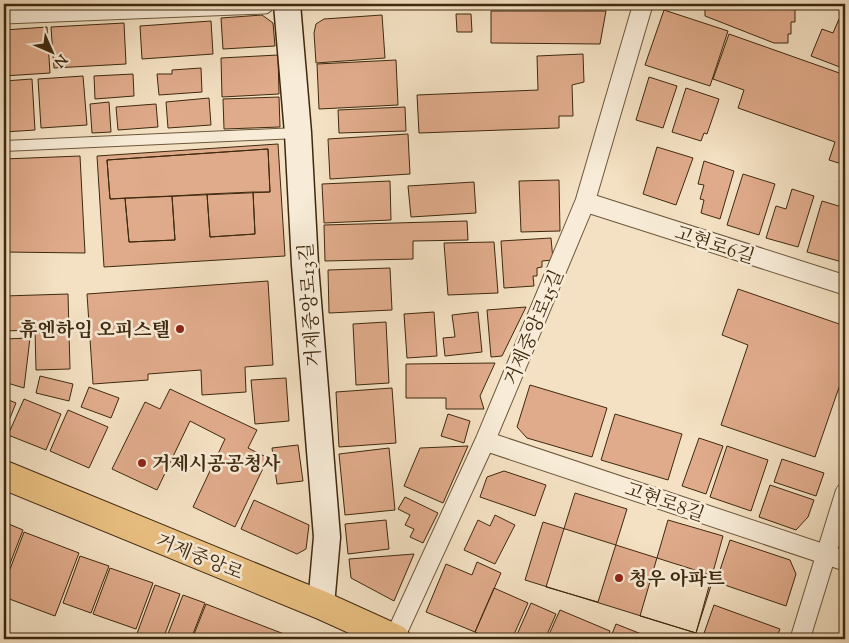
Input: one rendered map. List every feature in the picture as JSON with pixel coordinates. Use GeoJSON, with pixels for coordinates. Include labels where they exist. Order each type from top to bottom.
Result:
{"type":"FeatureCollection","features":[{"type":"Feature","properties":{"kind":"main road","name":"거제중앙로"},"geometry":{"type":"LineString","coordinates":[[4,475],[321,605],[394,639]]}},
{"type":"Feature","properties":{"kind":"street"},"geometry":{"type":"LineString","coordinates":[[4,14],[264,4]]}},
{"type":"Feature","properties":{"kind":"street","name":"거제중앙로13길"},"geometry":{"type":"LineString","coordinates":[[287,4],[298,133],[305,265],[327,537],[321,605]]}},
{"type":"Feature","properties":{"kind":"street","name":"거제중앙로15길"},"geometry":{"type":"LineString","coordinates":[[394,639],[484,441],[585,202],[643,4]]}},
{"type":"Feature","properties":{"kind":"street","name":"고현로6길"},"geometry":{"type":"LineString","coordinates":[[585,202],[845,286]]}},
{"type":"Feature","properties":{"kind":"street","name":"고현로8길"},"geometry":{"type":"LineString","coordinates":[[484,441],[845,561]]}},
{"type":"Feature","properties":{"kind":"street"},"geometry":{"type":"LineString","coordinates":[[800,639],[845,493]]}},
{"type":"Feature","properties":{"kind":"lane"},"geometry":{"type":"LineString","coordinates":[[4,146],[298,133]]}},
{"type":"Feature","properties":{"kind":"building"},"geometry":{"type":"Polygon","coordinates":[[[705,4],[795,4],[795,22],[791,22],[791,34],[788,34],[788,43],[774,43],[705,16],[705,4]]]}},
{"type":"Feature","properties":{"kind":"building"},"geometry":{"type":"Polygon","coordinates":[[[664,10],[728,31],[710,86],[645,65],[664,10]]]}},
{"type":"Feature","properties":{"kind":"building"},"geometry":{"type":"Polygon","coordinates":[[[491,11],[606,11],[600,44],[491,43],[491,11]]]}},
{"type":"Feature","properties":{"kind":"building"},"geometry":{"type":"Polygon","coordinates":[[[456,14],[471,14],[472,32],[457,32],[456,14]]]}},
{"type":"Feature","properties":{"kind":"building"},"geometry":{"type":"Polygon","coordinates":[[[262,15],[273,23],[275,46],[223,49],[221,18],[262,15]]]}},
{"type":"Feature","properties":{"kind":"building"},"geometry":{"type":"Polygon","coordinates":[[[382,15],[385,58],[316,63],[314,33],[316,24],[324,19],[382,15]]]}},
{"type":"Feature","properties":{"kind":"building"},"geometry":{"type":"Polygon","coordinates":[[[839,19],[845,21],[845,69],[811,56],[822,29],[833,33],[839,19]]]}},
{"type":"Feature","properties":{"kind":"building"},"geometry":{"type":"Polygon","coordinates":[[[211,21],[213,54],[142,59],[140,26],[211,21]]]}},
{"type":"Feature","properties":{"kind":"building"},"geometry":{"type":"Polygon","coordinates":[[[124,23],[126,64],[54,68],[51,27],[124,23]]]}},
{"type":"Feature","properties":{"kind":"building"},"geometry":{"type":"Polygon","coordinates":[[[47,27],[50,73],[4,76],[4,30],[47,27]]]}},
{"type":"Feature","properties":{"kind":"building"},"geometry":{"type":"Polygon","coordinates":[[[729,34],[845,75],[845,165],[829,160],[835,142],[738,108],[744,90],[713,79],[729,34]]]}},
{"type":"Feature","properties":{"kind":"building"},"geometry":{"type":"Polygon","coordinates":[[[583,54],[584,82],[572,85],[573,116],[559,116],[559,128],[419,133],[417,95],[538,90],[537,56],[583,54]]]}},
{"type":"Feature","properties":{"kind":"building"},"geometry":{"type":"Polygon","coordinates":[[[278,55],[279,94],[222,97],[221,58],[278,55]]]}},
{"type":"Feature","properties":{"kind":"building"},"geometry":{"type":"Polygon","coordinates":[[[396,60],[398,105],[319,109],[317,64],[396,60]]]}},
{"type":"Feature","properties":{"kind":"building"},"geometry":{"type":"Polygon","coordinates":[[[201,68],[202,92],[159,95],[157,74],[172,74],[172,70],[201,68]]]}},
{"type":"Feature","properties":{"kind":"building"},"geometry":{"type":"Polygon","coordinates":[[[133,74],[134,96],[95,99],[94,76],[133,74]]]}},
{"type":"Feature","properties":{"kind":"building"},"geometry":{"type":"Polygon","coordinates":[[[83,76],[87,125],[41,128],[38,79],[83,76]]]}},
{"type":"Feature","properties":{"kind":"building"},"geometry":{"type":"Polygon","coordinates":[[[649,77],[677,86],[663,128],[636,120],[649,77]]]}},
{"type":"Feature","properties":{"kind":"building"},"geometry":{"type":"Polygon","coordinates":[[[32,79],[35,130],[4,132],[4,81],[32,79]]]}},
{"type":"Feature","properties":{"kind":"building"},"geometry":{"type":"Polygon","coordinates":[[[686,88],[719,99],[707,134],[704,133],[701,141],[672,132],[686,88]]]}},
{"type":"Feature","properties":{"kind":"building"},"geometry":{"type":"Polygon","coordinates":[[[279,97],[280,127],[224,129],[223,99],[279,97]]]}},
{"type":"Feature","properties":{"kind":"building"},"geometry":{"type":"Polygon","coordinates":[[[209,98],[211,125],[168,128],[166,102],[209,98]]]}},
{"type":"Feature","properties":{"kind":"building"},"geometry":{"type":"Polygon","coordinates":[[[109,102],[111,132],[92,133],[90,104],[109,102]]]}},
{"type":"Feature","properties":{"kind":"building"},"geometry":{"type":"Polygon","coordinates":[[[156,104],[158,127],[118,130],[116,107],[156,104]]]}},
{"type":"Feature","properties":{"kind":"building"},"geometry":{"type":"Polygon","coordinates":[[[405,107],[406,131],[339,133],[338,110],[405,107]]]}},
{"type":"Feature","properties":{"kind":"building"},"geometry":{"type":"Polygon","coordinates":[[[408,134],[410,174],[330,179],[328,139],[408,134]]]}},
{"type":"Feature","properties":{"kind":"building"},"geometry":{"type":"Polygon","coordinates":[[[278,144],[285,256],[104,267],[97,156],[278,144]],[[268,149],[107,160],[110,199],[125,198],[129,242],[175,240],[172,196],[207,194],[210,237],[255,234],[253,192],[270,192],[268,149]]]}},
{"type":"Feature","properties":{"kind":"building"},"geometry":{"type":"Polygon","coordinates":[[[657,147],[693,158],[676,205],[643,194],[657,147]]]}},
{"type":"Feature","properties":{"kind":"building"},"geometry":{"type":"Polygon","coordinates":[[[268,149],[270,192],[110,199],[107,160],[268,149]]]}},
{"type":"Feature","properties":{"kind":"building"},"geometry":{"type":"Polygon","coordinates":[[[80,156],[85,253],[4,252],[4,159],[80,156]]]}},
{"type":"Feature","properties":{"kind":"building"},"geometry":{"type":"Polygon","coordinates":[[[704,161],[734,171],[720,219],[701,213],[704,200],[700,199],[704,185],[698,184],[704,161]]]}},
{"type":"Feature","properties":{"kind":"building"},"geometry":{"type":"Polygon","coordinates":[[[845,165],[845,184],[839,182],[845,165]]]}},
{"type":"Feature","properties":{"kind":"building"},"geometry":{"type":"Polygon","coordinates":[[[743,174],[775,184],[759,235],[727,225],[743,174]]]}},
{"type":"Feature","properties":{"kind":"building"},"geometry":{"type":"Polygon","coordinates":[[[559,180],[560,231],[521,232],[519,181],[559,180]]]}},
{"type":"Feature","properties":{"kind":"building"},"geometry":{"type":"Polygon","coordinates":[[[390,181],[391,220],[324,223],[322,184],[390,181]]]}},
{"type":"Feature","properties":{"kind":"building"},"geometry":{"type":"Polygon","coordinates":[[[474,182],[476,213],[411,217],[408,186],[474,182]]]}},
{"type":"Feature","properties":{"kind":"building"},"geometry":{"type":"Polygon","coordinates":[[[792,189],[814,196],[798,247],[766,238],[776,206],[786,209],[792,189]]]}},
{"type":"Feature","properties":{"kind":"building"},"geometry":{"type":"Polygon","coordinates":[[[253,192],[255,234],[210,237],[207,194],[253,192]]]}},
{"type":"Feature","properties":{"kind":"building"},"geometry":{"type":"Polygon","coordinates":[[[172,196],[175,240],[129,242],[125,198],[172,196]]]}},
{"type":"Feature","properties":{"kind":"building"},"geometry":{"type":"Polygon","coordinates":[[[822,201],[845,208],[845,252],[842,262],[807,252],[822,201]]]}},
{"type":"Feature","properties":{"kind":"building"},"geometry":{"type":"Polygon","coordinates":[[[467,221],[468,240],[413,241],[413,259],[325,261],[324,225],[467,221]]]}},
{"type":"Feature","properties":{"kind":"building"},"geometry":{"type":"Polygon","coordinates":[[[551,238],[553,260],[542,261],[542,267],[537,268],[537,276],[533,276],[534,286],[504,288],[501,241],[551,238]]]}},
{"type":"Feature","properties":{"kind":"building"},"geometry":{"type":"Polygon","coordinates":[[[494,242],[498,293],[448,295],[444,243],[494,242]]]}},
{"type":"Feature","properties":{"kind":"building"},"geometry":{"type":"Polygon","coordinates":[[[390,268],[392,310],[329,313],[328,270],[390,268]]]}},
{"type":"Feature","properties":{"kind":"building","name":"휴엔하임 오피스텔"},"geometry":{"type":"Polygon","coordinates":[[[268,281],[273,365],[245,367],[246,392],[202,395],[201,370],[148,374],[148,380],[93,384],[87,294],[268,281]]]}},
{"type":"Feature","properties":{"kind":"building"},"geometry":{"type":"Polygon","coordinates":[[[738,289],[845,326],[845,370],[815,457],[721,425],[748,345],[722,335],[738,289]]]}},
{"type":"Feature","properties":{"kind":"building"},"geometry":{"type":"Polygon","coordinates":[[[68,294],[70,369],[36,370],[35,330],[4,331],[4,296],[68,294]]]}},
{"type":"Feature","properties":{"kind":"building"},"geometry":{"type":"Polygon","coordinates":[[[526,307],[502,356],[491,357],[487,310],[526,307]]]}},
{"type":"Feature","properties":{"kind":"building"},"geometry":{"type":"Polygon","coordinates":[[[434,312],[437,356],[407,358],[404,314],[434,312]]]}},
{"type":"Feature","properties":{"kind":"building"},"geometry":{"type":"Polygon","coordinates":[[[478,312],[482,352],[445,356],[443,338],[455,337],[452,315],[478,312]]]}},
{"type":"Feature","properties":{"kind":"building"},"geometry":{"type":"Polygon","coordinates":[[[386,322],[389,383],[356,385],[353,324],[386,322]]]}},
{"type":"Feature","properties":{"kind":"building"},"geometry":{"type":"Polygon","coordinates":[[[30,338],[24,388],[4,382],[4,339],[30,338]]]}},
{"type":"Feature","properties":{"kind":"building"},"geometry":{"type":"Polygon","coordinates":[[[495,363],[480,396],[484,409],[446,409],[446,398],[406,398],[406,364],[495,363]]]}},
{"type":"Feature","properties":{"kind":"building"},"geometry":{"type":"Polygon","coordinates":[[[40,376],[73,384],[69,401],[36,393],[40,376]]]}},
{"type":"Feature","properties":{"kind":"building"},"geometry":{"type":"Polygon","coordinates":[[[286,378],[289,421],[255,424],[251,380],[286,378]]]}},
{"type":"Feature","properties":{"kind":"building"},"geometry":{"type":"Polygon","coordinates":[[[530,385],[607,408],[592,457],[527,438],[517,427],[530,385]]]}},
{"type":"Feature","properties":{"kind":"building"},"geometry":{"type":"Polygon","coordinates":[[[89,387],[119,398],[111,418],[81,407],[89,387]]]}},
{"type":"Feature","properties":{"kind":"building"},"geometry":{"type":"Polygon","coordinates":[[[392,388],[396,443],[339,447],[336,392],[392,388]]]}},
{"type":"Feature","properties":{"kind":"building","name":"거제시공공청사"},"geometry":{"type":"Polygon","coordinates":[[[170,389],[257,430],[248,448],[268,458],[235,527],[193,507],[225,439],[190,421],[157,490],[112,469],[145,402],[160,409],[170,389]]]}},
{"type":"Feature","properties":{"kind":"building"},"geometry":{"type":"Polygon","coordinates":[[[4,398],[16,403],[4,433],[4,398]]]}},
{"type":"Feature","properties":{"kind":"building"},"geometry":{"type":"Polygon","coordinates":[[[24,399],[61,414],[46,450],[8,435],[24,399]]]}},
{"type":"Feature","properties":{"kind":"building"},"geometry":{"type":"Polygon","coordinates":[[[68,410],[108,427],[89,468],[50,451],[68,410]]]}},
{"type":"Feature","properties":{"kind":"building"},"geometry":{"type":"Polygon","coordinates":[[[448,414],[470,421],[464,443],[441,436],[448,414]]]}},
{"type":"Feature","properties":{"kind":"building"},"geometry":{"type":"Polygon","coordinates":[[[615,414],[682,434],[668,480],[601,460],[615,414]]]}},
{"type":"Feature","properties":{"kind":"building"},"geometry":{"type":"Polygon","coordinates":[[[699,438],[723,446],[706,494],[682,486],[699,438]]]}},
{"type":"Feature","properties":{"kind":"building"},"geometry":{"type":"Polygon","coordinates":[[[298,445],[303,481],[277,484],[272,448],[298,445]]]}},
{"type":"Feature","properties":{"kind":"building"},"geometry":{"type":"Polygon","coordinates":[[[468,446],[443,503],[404,486],[420,448],[468,446]]]}},
{"type":"Feature","properties":{"kind":"building"},"geometry":{"type":"Polygon","coordinates":[[[727,446],[768,460],[751,511],[710,497],[727,446]]]}},
{"type":"Feature","properties":{"kind":"building"},"geometry":{"type":"Polygon","coordinates":[[[389,448],[395,510],[345,515],[339,454],[389,448]]]}},
{"type":"Feature","properties":{"kind":"building"},"geometry":{"type":"Polygon","coordinates":[[[782,459],[824,473],[816,496],[774,482],[782,459]]]}},
{"type":"Feature","properties":{"kind":"building"},"geometry":{"type":"Polygon","coordinates":[[[504,471],[546,485],[535,516],[480,497],[487,477],[504,471]]]}},
{"type":"Feature","properties":{"kind":"building"},"geometry":{"type":"Polygon","coordinates":[[[770,485],[814,500],[808,517],[796,530],[759,517],[770,485]]]}},
{"type":"Feature","properties":{"kind":"building"},"geometry":{"type":"Polygon","coordinates":[[[575,493],[627,509],[598,602],[546,587],[575,493]]]}},
{"type":"Feature","properties":{"kind":"building"},"geometry":{"type":"Polygon","coordinates":[[[405,497],[438,513],[423,543],[410,537],[414,529],[405,525],[410,515],[398,509],[405,497]]]}},
{"type":"Feature","properties":{"kind":"building"},"geometry":{"type":"Polygon","coordinates":[[[254,500],[309,525],[306,549],[297,554],[241,529],[254,500]]]}},
{"type":"Feature","properties":{"kind":"building"},"geometry":{"type":"Polygon","coordinates":[[[495,515],[515,525],[495,564],[464,550],[478,520],[490,526],[495,515]]]}},
{"type":"Feature","properties":{"kind":"building"},"geometry":{"type":"Polygon","coordinates":[[[386,520],[389,549],[348,554],[345,524],[386,520]]]}},
{"type":"Feature","properties":{"kind":"building"},"geometry":{"type":"Polygon","coordinates":[[[668,520],[723,536],[696,633],[640,616],[668,520]]]}},
{"type":"Feature","properties":{"kind":"building"},"geometry":{"type":"Polygon","coordinates":[[[4,522],[23,530],[4,579],[4,522]]]}},
{"type":"Feature","properties":{"kind":"building","name":"청우 아파트"},"geometry":{"type":"Polygon","coordinates":[[[543,522],[714,576],[696,633],[525,580],[543,522]]]}},
{"type":"Feature","properties":{"kind":"building"},"geometry":{"type":"Polygon","coordinates":[[[24,532],[79,553],[55,616],[4,597],[4,585],[24,532]]]}},
{"type":"Feature","properties":{"kind":"building"},"geometry":{"type":"Polygon","coordinates":[[[730,540],[790,560],[796,574],[786,606],[716,582],[730,540]]]}},
{"type":"Feature","properties":{"kind":"building"},"geometry":{"type":"Polygon","coordinates":[[[414,554],[394,601],[351,578],[349,559],[414,554]]]}},
{"type":"Feature","properties":{"kind":"building"},"geometry":{"type":"Polygon","coordinates":[[[80,556],[109,566],[91,613],[63,603],[80,556]]]}},
{"type":"Feature","properties":{"kind":"building"},"geometry":{"type":"Polygon","coordinates":[[[477,562],[501,573],[475,632],[426,612],[446,564],[472,575],[477,562]]]}},
{"type":"Feature","properties":{"kind":"building"},"geometry":{"type":"Polygon","coordinates":[[[110,568],[153,583],[136,629],[93,614],[110,568]]]}},
{"type":"Feature","properties":{"kind":"building"},"geometry":{"type":"Polygon","coordinates":[[[155,585],[180,594],[163,639],[135,639],[155,585]]]}},
{"type":"Feature","properties":{"kind":"building"},"geometry":{"type":"Polygon","coordinates":[[[494,588],[528,603],[512,639],[491,639],[475,632],[494,588]]]}},
{"type":"Feature","properties":{"kind":"building"},"geometry":{"type":"Polygon","coordinates":[[[183,595],[205,603],[191,639],[166,639],[183,595]]]}},
{"type":"Feature","properties":{"kind":"building"},"geometry":{"type":"Polygon","coordinates":[[[531,603],[556,614],[545,639],[515,639],[531,603]]]}},
{"type":"Feature","properties":{"kind":"building"},"geometry":{"type":"Polygon","coordinates":[[[206,604],[284,634],[282,639],[192,639],[206,604]]]}},
{"type":"Feature","properties":{"kind":"building"},"geometry":{"type":"Polygon","coordinates":[[[714,605],[780,629],[776,639],[702,639],[714,605]]]}},
{"type":"Feature","properties":{"kind":"building"},"geometry":{"type":"Polygon","coordinates":[[[560,610],[610,631],[607,639],[547,639],[560,610]]]}},
{"type":"Feature","properties":{"kind":"building"},"geometry":{"type":"Polygon","coordinates":[[[616,624],[654,639],[610,639],[616,624]]]}},
{"type":"Feature","properties":{"kind":"building"},"geometry":{"type":"Polygon","coordinates":[[[113,634],[113,639],[40,639],[40,638],[113,634]]]}},
{"type":"Feature","properties":{"kind":"place","name":"휴엔하임 오피스텔"},"geometry":{"type":"Point","coordinates":[180,329]}},
{"type":"Feature","properties":{"kind":"place","name":"거제시공공청사"},"geometry":{"type":"Point","coordinates":[142,463]}},
{"type":"Feature","properties":{"kind":"place","name":"청우 아파트"},"geometry":{"type":"Point","coordinates":[619,578]}}]}
